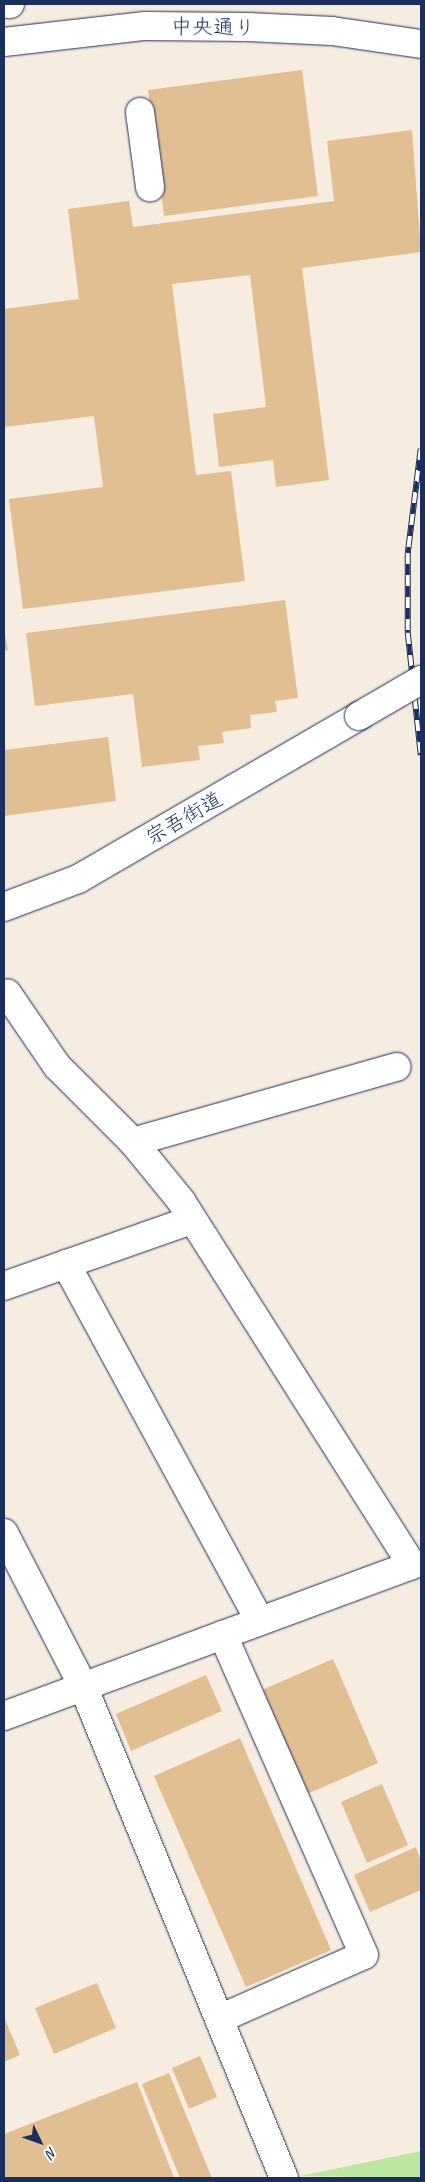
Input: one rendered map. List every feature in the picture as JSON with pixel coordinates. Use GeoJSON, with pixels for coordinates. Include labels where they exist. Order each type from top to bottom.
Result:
{"type":"FeatureCollection","features":[{"type":"Feature","properties":{"kind":"main road"},"geometry":{"type":"LineString","coordinates":[[4,4],[10,4]]}},
{"type":"Feature","properties":{"kind":"main road","name":"中央通り"},"geometry":{"type":"LineString","coordinates":[[4,42],[145,26],[248,27],[332,31],[421,44]]}},
{"type":"Feature","properties":{"kind":"main road"},"geometry":{"type":"LineString","coordinates":[[140,112],[150,187]]}},
{"type":"Feature","properties":{"kind":"main road","name":"宗吾街道"},"geometry":{"type":"LineString","coordinates":[[4,907],[78,879],[421,680]]}},
{"type":"Feature","properties":{"kind":"main road"},"geometry":{"type":"LineString","coordinates":[[4,1716],[412,1565],[191,1220],[182,1202],[133,1142],[57,1066],[7,993]]}},
{"type":"Feature","properties":{"kind":"main road"},"geometry":{"type":"LineString","coordinates":[[133,1142],[397,1066]]}},
{"type":"Feature","properties":{"kind":"main road"},"geometry":{"type":"LineString","coordinates":[[4,1286],[191,1220]]}},
{"type":"Feature","properties":{"kind":"main road"},"geometry":{"type":"LineString","coordinates":[[66,1264],[260,1621]]}},
{"type":"Feature","properties":{"kind":"main road"},"geometry":{"type":"LineString","coordinates":[[4,1533],[82,1686],[284,2178]]}},
{"type":"Feature","properties":{"kind":"main road"},"geometry":{"type":"LineString","coordinates":[[219,2019],[364,1955],[223,1635]]}},
{"type":"Feature","properties":{"kind":"green space"},"geometry":{"type":"Polygon","coordinates":[[[421,2151],[421,2178],[300,2176],[421,2151]]]}},
{"type":"Feature","properties":{"kind":"building"},"geometry":{"type":"Polygon","coordinates":[[[302,70],[318,196],[164,216],[148,90],[302,70]]]}},
{"type":"Feature","properties":{"kind":"building"},"geometry":{"type":"Polygon","coordinates":[[[412,130],[421,252],[302,268],[329,480],[276,487],[273,460],[219,467],[213,414],[266,407],[250,275],[172,284],[196,475],[231,471],[245,581],[23,609],[9,499],[103,487],[94,416],[4,427],[4,309],[79,299],[68,209],[129,201],[133,227],[334,201],[327,141],[412,130]]]}},
{"type":"Feature","properties":{"kind":"building"},"geometry":{"type":"Polygon","coordinates":[[[285,600],[298,698],[275,701],[277,712],[250,715],[251,728],[222,732],[224,743],[198,746],[200,760],[142,767],[133,694],[35,706],[26,633],[285,600]]]}},
{"type":"Feature","properties":{"kind":"building"},"geometry":{"type":"Polygon","coordinates":[[[4,629],[8,650],[4,651],[4,629]]]}},
{"type":"Feature","properties":{"kind":"building"},"geometry":{"type":"Polygon","coordinates":[[[108,737],[116,801],[4,816],[4,750],[108,737]]]}},
{"type":"Feature","properties":{"kind":"building"},"geometry":{"type":"Polygon","coordinates":[[[333,1659],[378,1763],[307,1794],[262,1690],[333,1659]]]}},
{"type":"Feature","properties":{"kind":"building"},"geometry":{"type":"Polygon","coordinates":[[[206,1675],[222,1711],[131,1751],[116,1714],[206,1675]]]}},
{"type":"Feature","properties":{"kind":"building"},"geometry":{"type":"Polygon","coordinates":[[[240,1738],[331,1950],[246,1987],[154,1776],[240,1738]]]}},
{"type":"Feature","properties":{"kind":"building"},"geometry":{"type":"Polygon","coordinates":[[[382,1784],[408,1845],[367,1863],[341,1802],[382,1784]]]}},
{"type":"Feature","properties":{"kind":"building"},"geometry":{"type":"Polygon","coordinates":[[[416,1847],[421,1861],[421,1890],[370,1912],[354,1875],[416,1847]]]}},
{"type":"Feature","properties":{"kind":"building"},"geometry":{"type":"Polygon","coordinates":[[[97,1983],[116,2028],[54,2054],[35,2008],[97,1983]]]}},
{"type":"Feature","properties":{"kind":"building"},"geometry":{"type":"Polygon","coordinates":[[[4,2017],[20,2055],[4,2062],[4,2017]]]}},
{"type":"Feature","properties":{"kind":"building"},"geometry":{"type":"Polygon","coordinates":[[[200,2056],[217,2097],[189,2109],[172,2068],[200,2056]]]}},
{"type":"Feature","properties":{"kind":"building"},"geometry":{"type":"Polygon","coordinates":[[[169,2073],[212,2178],[180,2178],[142,2084],[169,2073]]]}},
{"type":"Feature","properties":{"kind":"building"},"geometry":{"type":"Polygon","coordinates":[[[137,2082],[174,2178],[4,2178],[4,2134],[137,2082]]]}},
{"type":"Feature","properties":{"kind":"railway"},"geometry":{"type":"LineString","coordinates":[[421,449],[408,553],[408,633],[421,755]]}}]}
